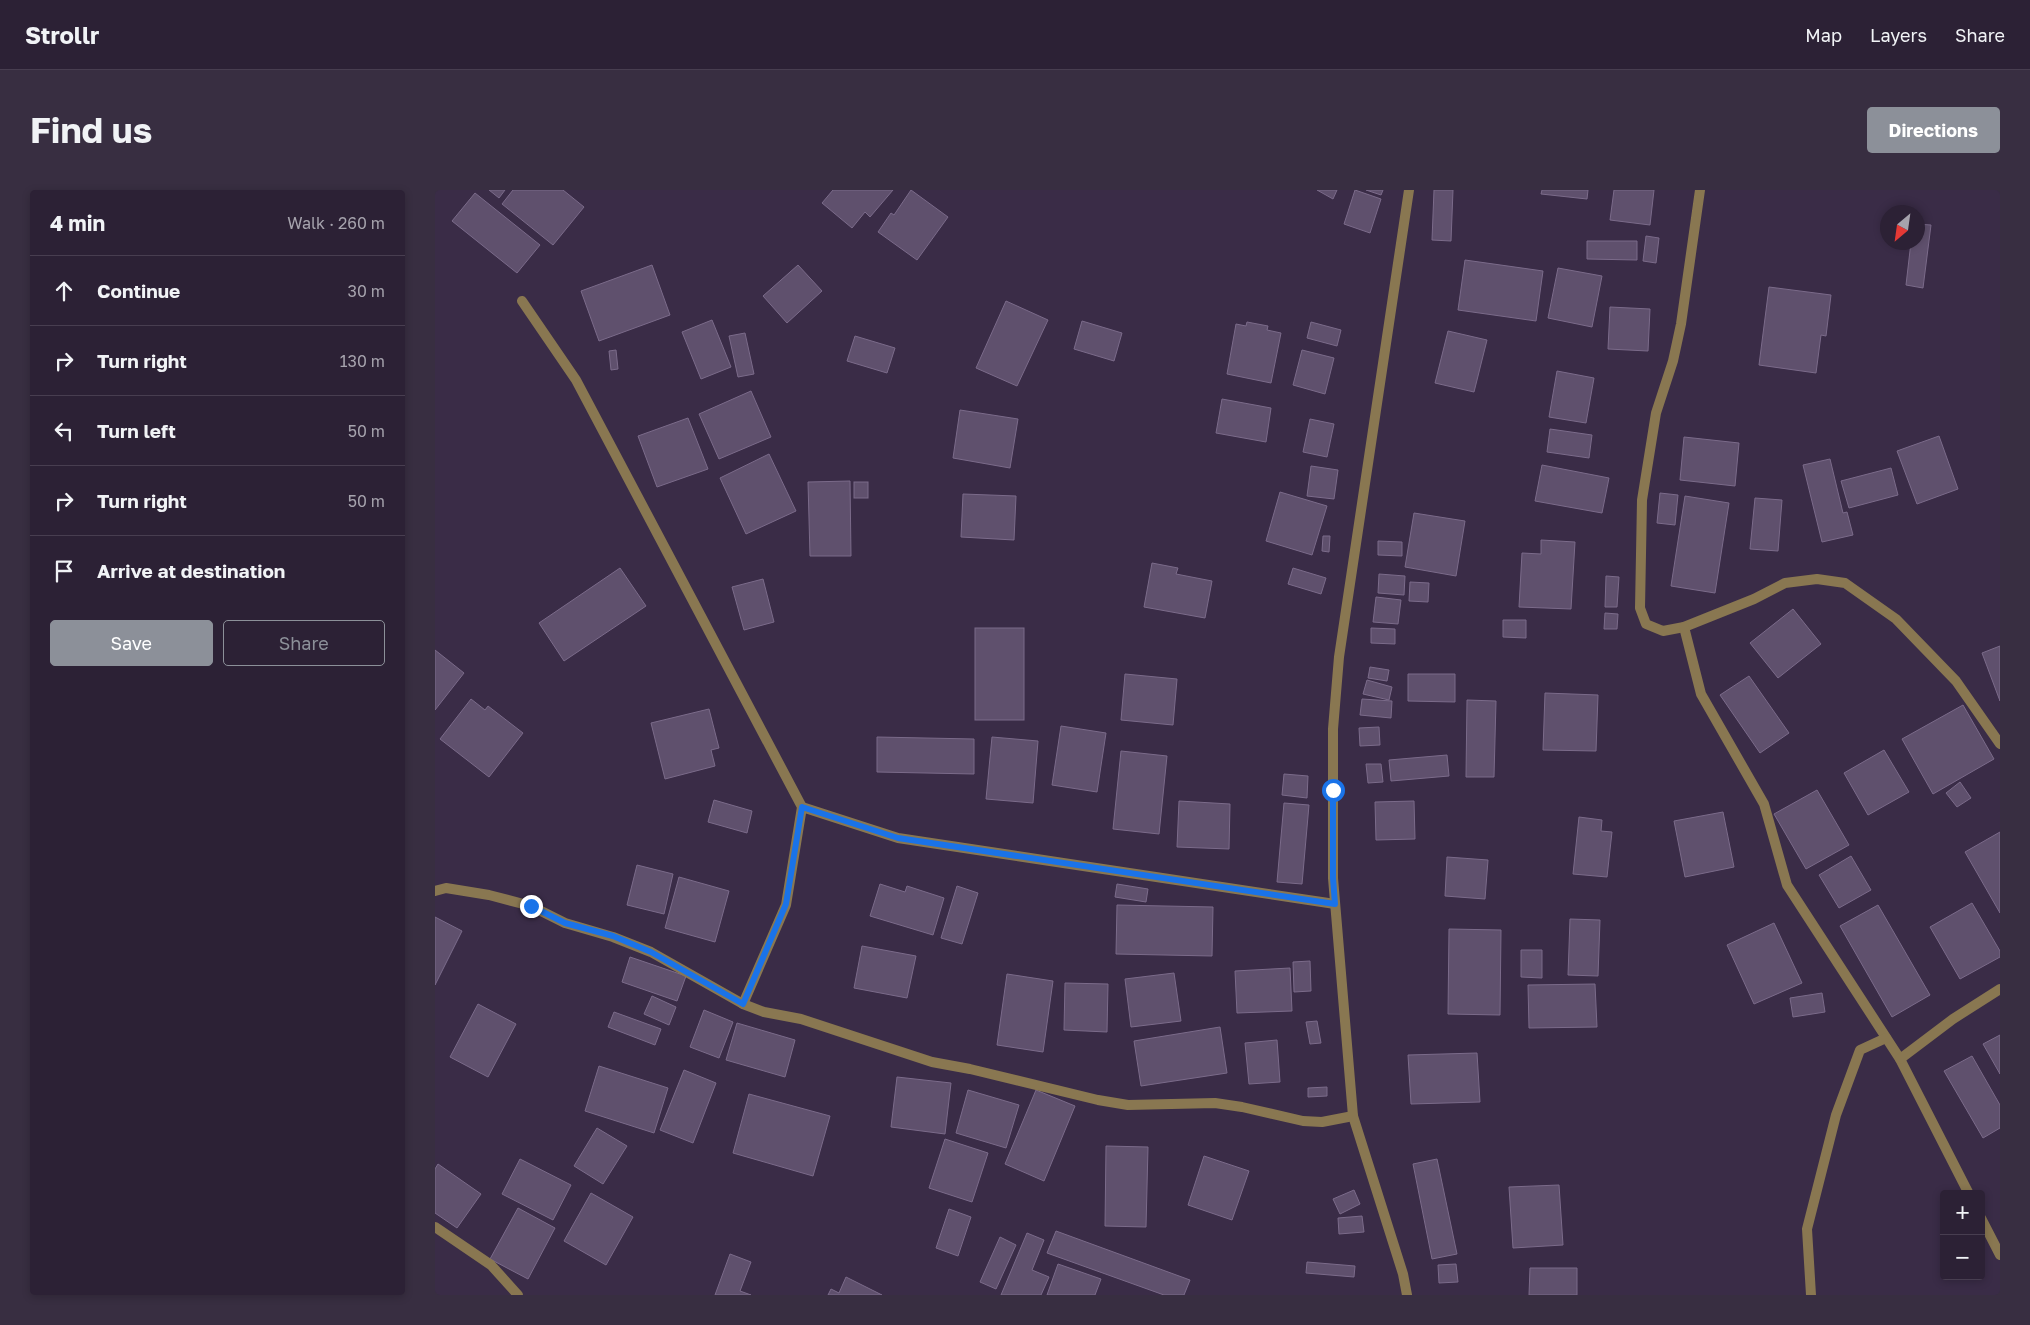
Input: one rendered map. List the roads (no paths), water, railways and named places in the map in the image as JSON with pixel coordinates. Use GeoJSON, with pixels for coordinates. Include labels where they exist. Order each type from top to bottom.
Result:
{"type":"FeatureCollection","features":[{"type":"Feature","properties":{"kind":"street"},"geometry":{"type":"LineString","coordinates":[[1407,1295],[1403,1274],[1353,1116],[1333,878],[1333,729],[1339,657],[1409,190]]}},
{"type":"Feature","properties":{"kind":"street"},"geometry":{"type":"LineString","coordinates":[[1700,190],[1681,324],[1673,361],[1656,413],[1642,500],[1640,608],[1646,624],[1663,631],[1684,627],[1754,599],[1785,583],[1817,579],[1845,583],[1895,619],[1956,681],[2000,744]]}},
{"type":"Feature","properties":{"kind":"street"},"geometry":{"type":"LineString","coordinates":[[522,301],[576,380],[802,807],[786,904],[743,1004]]}},
{"type":"Feature","properties":{"kind":"street"},"geometry":{"type":"LineString","coordinates":[[1684,627],[1701,694],[1764,804],[1787,885],[1900,1059],[1967,1190]]}},
{"type":"Feature","properties":{"kind":"street"},"geometry":{"type":"LineString","coordinates":[[802,807],[898,838],[1335,904]]}},
{"type":"Feature","properties":{"kind":"street"},"geometry":{"type":"LineString","coordinates":[[435,891],[446,888],[489,895],[531,906],[565,923],[613,936],[651,952],[743,1004],[764,1012],[801,1019],[932,1062],[970,1069],[1098,1100],[1128,1105],[1215,1103],[1242,1107],[1303,1122],[1322,1122],[1353,1116]]}},
{"type":"Feature","properties":{"kind":"street"},"geometry":{"type":"LineString","coordinates":[[1900,1059],[1953,1019],[2000,989]]}},
{"type":"Feature","properties":{"kind":"street"},"geometry":{"type":"LineString","coordinates":[[1811,1295],[1807,1229],[1836,1115],[1861,1050],[1886,1038]]}},
{"type":"Feature","properties":{"kind":"street"},"geometry":{"type":"LineString","coordinates":[[435,1226],[491,1265],[518,1295]]}},
{"type":"Feature","properties":{"kind":"street"},"geometry":{"type":"LineString","coordinates":[[1985,1226],[2000,1255]]}}]}
